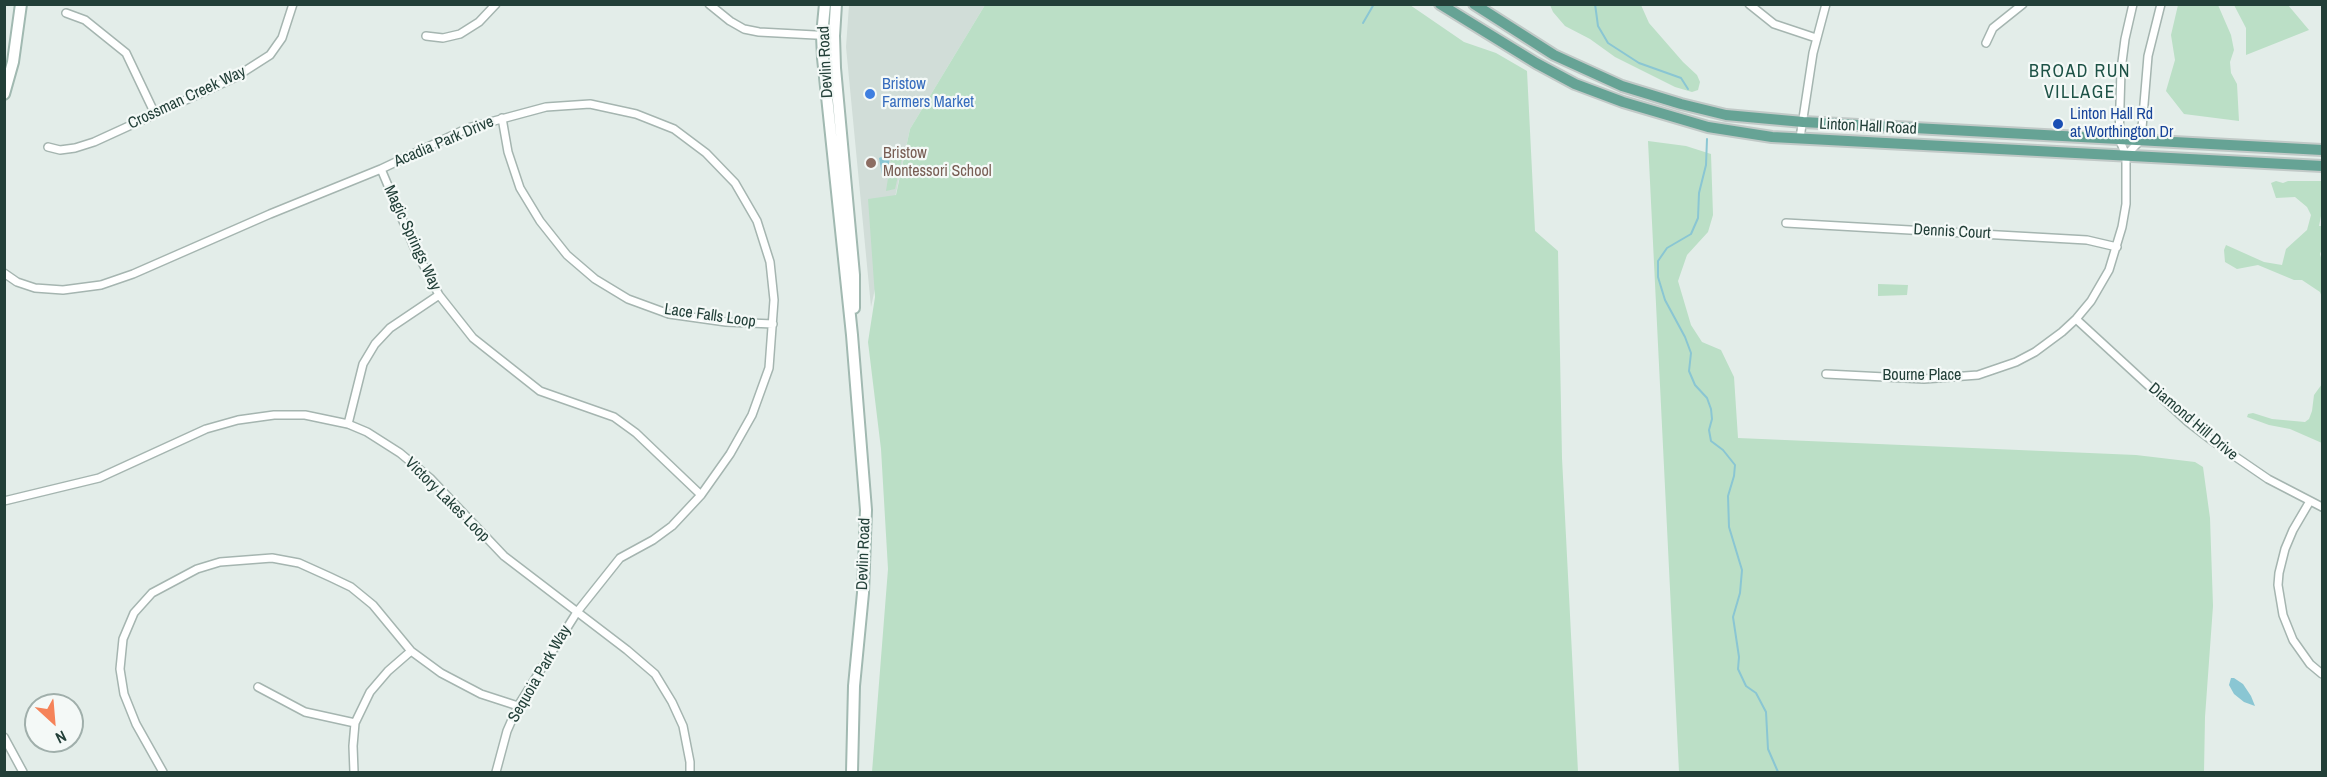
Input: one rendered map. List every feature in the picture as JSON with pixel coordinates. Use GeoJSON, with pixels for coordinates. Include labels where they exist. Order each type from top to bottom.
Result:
{"type":"FeatureCollection","features":[{"type":"Feature","properties":{"kind":"main road"},"geometry":{"type":"LineString","coordinates":[[4,94],[13,62],[21,4]]}},
{"type":"Feature","properties":{"kind":"main road","name":"Devlin Road"},"geometry":{"type":"LineString","coordinates":[[825,4],[822,35],[852,335],[866,510],[864,582],[854,686],[852,772]]}},
{"type":"Feature","properties":{"kind":"main road","name":"Devlin Road"},"geometry":{"type":"LineString","coordinates":[[836,4],[834,36],[854,275],[852,335]]}},
{"type":"Feature","properties":{"kind":"main road","name":"Linton Hall Road"},"geometry":{"type":"LineString","coordinates":[[1440,4],[1575,84],[1623,102],[1708,127],[1772,137],[2322,166]]}},
{"type":"Feature","properties":{"kind":"main road","name":"Linton Hall Road"},"geometry":{"type":"LineString","coordinates":[[1474,4],[1554,55],[1622,86],[1726,115],[1803,122],[2322,150]]}},
{"type":"Feature","properties":{"kind":"street","name":"Crossman Creek Way"},"geometry":{"type":"LineString","coordinates":[[48,147],[60,150],[75,148],[234,78],[270,55],[282,38],[293,4]]}},
{"type":"Feature","properties":{"kind":"street"},"geometry":{"type":"LineString","coordinates":[[426,36],[443,38],[460,34],[479,22],[496,4]]}},
{"type":"Feature","properties":{"kind":"street"},"geometry":{"type":"LineString","coordinates":[[709,4],[744,28],[774,34],[834,36]]}},
{"type":"Feature","properties":{"kind":"street"},"geometry":{"type":"LineString","coordinates":[[1749,4],[1761,16],[1774,24],[1816,38]]}},
{"type":"Feature","properties":{"kind":"street"},"geometry":{"type":"LineString","coordinates":[[1800,138],[1816,38],[1826,4]]}},
{"type":"Feature","properties":{"kind":"street"},"geometry":{"type":"LineString","coordinates":[[1986,43],[1993,28],[2023,4]]}},
{"type":"Feature","properties":{"kind":"street"},"geometry":{"type":"LineString","coordinates":[[2133,4],[2121,70],[2119,139],[2126,155],[2141,140],[2148,56],[2161,4]]}},
{"type":"Feature","properties":{"kind":"street"},"geometry":{"type":"LineString","coordinates":[[66,13],[85,20],[126,52],[154,114]]}},
{"type":"Feature","properties":{"kind":"street","name":"Acadia Park Drive"},"geometry":{"type":"LineString","coordinates":[[4,273],[17,282],[35,288],[63,290],[101,285],[133,274],[381,169],[468,128],[546,107],[590,104],[636,114],[674,129],[706,153],[735,183],[757,221],[770,262],[774,300],[769,368],[752,415],[730,454],[701,495],[672,526],[653,540],[620,558],[577,612]]}},
{"type":"Feature","properties":{"kind":"street","name":"Lace Falls Loop"},"geometry":{"type":"LineString","coordinates":[[502,118],[508,152],[520,188],[540,221],[567,255],[595,279],[628,299],[669,314],[726,322],[773,324]]}},
{"type":"Feature","properties":{"kind":"street","name":"Bourne Place"},"geometry":{"type":"LineString","coordinates":[[1826,374],[1924,379],[1978,375],[2016,362],[2035,352],[2076,319],[2102,284],[2117,247],[2126,204],[2126,155]]}},
{"type":"Feature","properties":{"kind":"street","name":"Magic Springs Way"},"geometry":{"type":"LineString","coordinates":[[381,169],[414,248],[439,295],[473,338],[540,391],[614,417],[636,433],[701,495]]}},
{"type":"Feature","properties":{"kind":"street","name":"Dennis Court"},"geometry":{"type":"LineString","coordinates":[[1786,223],[2087,240],[2117,247]]}},
{"type":"Feature","properties":{"kind":"street"},"geometry":{"type":"LineString","coordinates":[[348,424],[363,364],[375,344],[390,328],[439,295]]}},
{"type":"Feature","properties":{"kind":"street","name":"Diamond Hill Drive"},"geometry":{"type":"LineString","coordinates":[[2076,319],[2188,422],[2214,442],[2247,466],[2322,507]]}},
{"type":"Feature","properties":{"kind":"street","name":"Victory Lakes Loop"},"geometry":{"type":"LineString","coordinates":[[4,501],[107,475],[206,429],[238,420],[274,415],[306,415],[348,424],[367,432],[400,453],[430,478],[504,556],[655,674],[683,726],[690,772]]}},
{"type":"Feature","properties":{"kind":"street"},"geometry":{"type":"LineString","coordinates":[[2310,501],[2285,549],[2278,585],[2283,615],[2293,640],[2310,664],[2322,674]]}},
{"type":"Feature","properties":{"kind":"street"},"geometry":{"type":"LineString","coordinates":[[163,772],[136,724],[124,694],[120,669],[123,639],[134,613],[152,593],[180,578],[220,562],[272,558],[299,563],[351,587],[373,605],[411,651],[441,673],[481,694],[518,706]]}},
{"type":"Feature","properties":{"kind":"street","name":"Sequoia Park Way"},"geometry":{"type":"LineString","coordinates":[[496,772],[507,731],[518,706],[577,612]]}},
{"type":"Feature","properties":{"kind":"street"},"geometry":{"type":"LineString","coordinates":[[354,772],[355,723],[370,692],[388,671],[411,651]]}},
{"type":"Feature","properties":{"kind":"street"},"geometry":{"type":"LineString","coordinates":[[258,687],[305,712],[355,723]]}},
{"type":"Feature","properties":{"kind":"street"},"geometry":{"type":"LineString","coordinates":[[4,737],[23,772]]}},
{"type":"Feature","properties":{"kind":"shaded area"},"geometry":{"type":"Polygon","coordinates":[[[849,5],[985,5],[910,129],[871,307],[846,47],[849,5]]]}},
{"type":"Feature","properties":{"kind":"green space"},"geometry":{"type":"Polygon","coordinates":[[[985,5],[1410,5],[1464,42],[1496,53],[1527,71],[1535,231],[1558,251],[1562,458],[1578,772],[872,772],[888,569],[881,449],[868,342],[875,297],[868,199],[896,195],[910,129],[985,5]]]}},
{"type":"Feature","properties":{"kind":"green space"},"geometry":{"type":"Polygon","coordinates":[[[1550,5],[1641,5],[1649,23],[1697,75],[1700,82],[1698,90],[1692,92],[1675,87],[1615,57],[1590,39],[1565,26],[1550,5]]]}},
{"type":"Feature","properties":{"kind":"green space"},"geometry":{"type":"Polygon","coordinates":[[[2178,5],[2218,5],[2231,35],[2234,50],[2230,62],[2231,73],[2237,84],[2239,121],[2184,114],[2166,91],[2175,60],[2171,35],[2178,5]]]}},
{"type":"Feature","properties":{"kind":"green space"},"geometry":{"type":"Polygon","coordinates":[[[2234,5],[2288,5],[2309,30],[2246,55],[2246,28],[2234,5]]]}},
{"type":"Feature","properties":{"kind":"green space"},"geometry":{"type":"Polygon","coordinates":[[[1648,141],[1686,146],[1711,154],[1713,215],[1708,232],[1687,255],[1678,281],[1691,325],[1702,342],[1721,350],[1734,377],[1738,438],[2136,455],[2195,462],[2203,467],[2210,518],[2213,606],[2205,717],[2204,772],[1679,772],[1648,141]]]}},
{"type":"Feature","properties":{"kind":"green space"},"geometry":{"type":"Polygon","coordinates":[[[904,150],[895,189],[886,191],[892,152],[904,150]]]}},
{"type":"Feature","properties":{"kind":"green space"},"geometry":{"type":"Polygon","coordinates":[[[2276,181],[2283,183],[2322,181],[2322,211],[2319,226],[2322,226],[2320,254],[2322,297],[2320,292],[2302,280],[2294,280],[2258,265],[2237,269],[2225,262],[2226,245],[2264,262],[2282,265],[2286,249],[2307,230],[2311,215],[2307,207],[2295,197],[2276,198],[2271,183],[2276,181]]]}},
{"type":"Feature","properties":{"kind":"green space"},"geometry":{"type":"Polygon","coordinates":[[[1878,284],[1908,285],[1907,295],[1878,296],[1878,284]]]}},
{"type":"Feature","properties":{"kind":"green space"},"geometry":{"type":"Polygon","coordinates":[[[2322,384],[2322,443],[2290,429],[2247,417],[2248,414],[2253,413],[2272,419],[2305,422],[2312,411],[2314,395],[2322,384]]]}},
{"type":"Feature","properties":{"kind":"water"},"geometry":{"type":"Polygon","coordinates":[[[888,154],[890,158],[887,173],[882,175],[879,158],[888,154]]]}},
{"type":"Feature","properties":{"kind":"water"},"geometry":{"type":"Polygon","coordinates":[[[2231,678],[2243,684],[2255,706],[2244,702],[2234,694],[2229,685],[2231,678]]]}},
{"type":"Feature","properties":{"kind":"waterway"},"geometry":{"type":"LineString","coordinates":[[1363,23],[1374,4]]}},
{"type":"Feature","properties":{"kind":"waterway"},"geometry":{"type":"LineString","coordinates":[[1595,4],[1598,26],[1608,43],[1639,63],[1681,78],[1688,89]]}},
{"type":"Feature","properties":{"kind":"waterway"},"geometry":{"type":"LineString","coordinates":[[1707,139],[1706,165],[1699,193],[1698,218],[1691,234],[1667,248],[1658,261],[1658,277],[1665,300],[1691,353],[1689,371],[1695,385],[1707,398],[1711,409],[1712,419],[1709,430],[1711,441],[1723,450],[1735,465],[1728,496],[1729,527],[1742,570],[1740,593],[1733,617],[1739,657],[1738,669],[1746,686],[1756,693],[1766,712],[1768,749],[1778,772]]}},
{"type":"Feature","properties":{"kind":"place","name":"Bristow Farmers Market"},"geometry":{"type":"Point","coordinates":[870,94]}},
{"type":"Feature","properties":{"kind":"place","name":"Linton Hall Rd at Worthington Dr"},"geometry":{"type":"Point","coordinates":[2058,124]}},
{"type":"Feature","properties":{"kind":"place","name":"Bristow Montessori School"},"geometry":{"type":"Point","coordinates":[871,163]}},
{"type":"Feature","properties":{"kind":"district","name":"BROAD RUN VILLAGE"},"geometry":{"type":"Point","coordinates":[2080,82]}}]}
